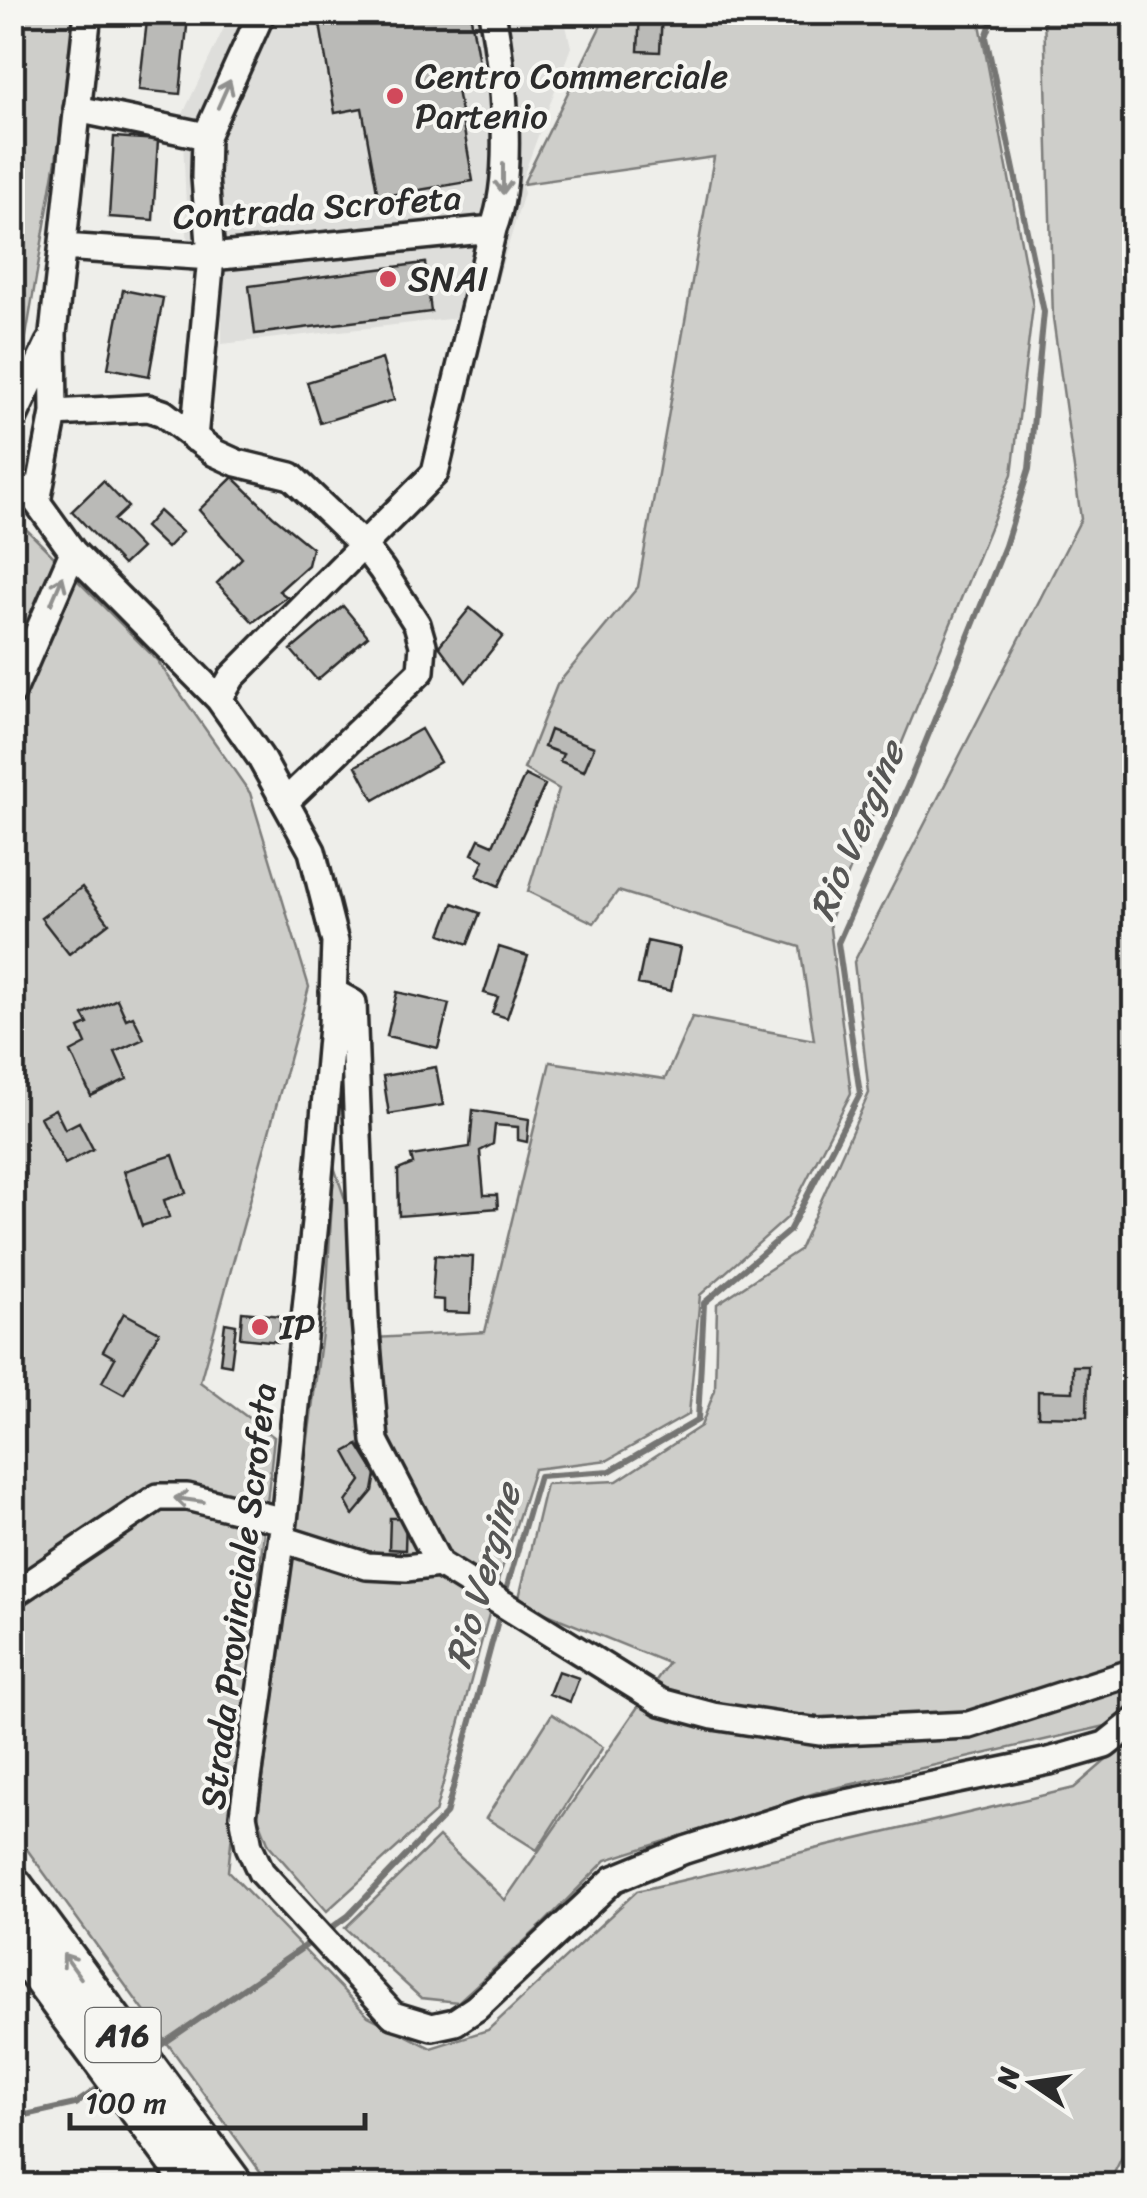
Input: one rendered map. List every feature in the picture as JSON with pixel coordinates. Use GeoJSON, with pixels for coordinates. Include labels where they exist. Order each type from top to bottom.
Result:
{"type":"FeatureCollection","features":[{"type":"Feature","properties":{"kind":"highway","name":"A16"},"geometry":{"type":"LineString","coordinates":[[12,1886],[234,2186]]}},
{"type":"Feature","properties":{"kind":"highway","name":"A16"},"geometry":{"type":"LineString","coordinates":[[12,1938],[196,2186]]}},
{"type":"Feature","properties":{"kind":"street"},"geometry":{"type":"LineString","coordinates":[[37,502],[54,413],[53,334],[88,12]]}},
{"type":"Feature","properties":{"kind":"street"},"geometry":{"type":"LineString","coordinates":[[492,12],[504,77],[502,205],[493,229]]}},
{"type":"Feature","properties":{"kind":"street"},"geometry":{"type":"LineString","coordinates":[[194,438],[211,258],[206,136],[251,16]]}},
{"type":"Feature","properties":{"kind":"street"},"geometry":{"type":"LineString","coordinates":[[78,109],[206,136]]}},
{"type":"Feature","properties":{"kind":"street","name":"Contrada Scrofeta"},"geometry":{"type":"LineString","coordinates":[[63,247],[211,258],[493,229],[435,473],[232,677],[218,699]]}},
{"type":"Feature","properties":{"kind":"street"},"geometry":{"type":"LineString","coordinates":[[12,421],[23,383],[53,334]]}},
{"type":"Feature","properties":{"kind":"street"},"geometry":{"type":"LineString","coordinates":[[54,413],[148,408],[164,414],[194,438],[237,463],[290,476],[364,545],[417,624],[423,645],[421,671],[284,802]]}},
{"type":"Feature","properties":{"kind":"street","name":"Strada Provinciale Scrofeta"},"geometry":{"type":"LineString","coordinates":[[12,478],[37,502],[73,552],[218,699],[260,757],[312,852],[335,942],[333,992],[288,1409],[283,1530],[242,1815],[249,1846],[261,1872],[393,2015],[432,2027],[455,2022],[476,2008],[614,1879],[685,1850],[808,1811],[1049,1761],[1105,1745],[1134,1722]]}},
{"type":"Feature","properties":{"kind":"street"},"geometry":{"type":"LineString","coordinates":[[12,692],[73,552]]}},
{"type":"Feature","properties":{"kind":"street"},"geometry":{"type":"LineString","coordinates":[[333,992],[353,1003],[365,1319],[375,1440],[440,1564],[661,1702],[714,1716],[818,1732],[969,1725],[1134,1672]]}},
{"type":"Feature","properties":{"kind":"street"},"geometry":{"type":"LineString","coordinates":[[12,1595],[158,1498],[187,1497],[283,1530],[368,1566],[406,1568],[440,1564]]}},
{"type":"Feature","properties":{"kind":"shaded area"},"geometry":{"type":"Polygon","coordinates":[[[13,13],[81,13],[22,360],[13,377],[13,13]]]}},
{"type":"Feature","properties":{"kind":"shaded area"},"geometry":{"type":"Polygon","coordinates":[[[231,13],[563,13],[571,47],[521,182],[524,193],[486,319],[458,318],[222,344],[222,275],[189,275],[182,116],[231,13]]]}},
{"type":"Feature","properties":{"kind":"shaded area"},"geometry":{"type":"Polygon","coordinates":[[[607,13],[978,13],[1033,306],[1012,474],[829,921],[851,1093],[787,1218],[700,1295],[689,1414],[608,1460],[534,1469],[498,1581],[435,1813],[327,1911],[269,1845],[258,1817],[326,1303],[334,1167],[346,1202],[374,1338],[485,1332],[550,1062],[665,1079],[692,1017],[814,1040],[800,947],[618,891],[594,923],[528,891],[559,789],[524,769],[557,685],[638,587],[714,157],[523,184],[607,13]]]}},
{"type":"Feature","properties":{"kind":"shaded area"},"geometry":{"type":"Polygon","coordinates":[[[1044,13],[1134,13],[1134,1701],[1110,1725],[818,1792],[606,1860],[458,2002],[421,1998],[345,1928],[439,1837],[505,1900],[668,1663],[518,1602],[546,1484],[617,1481],[701,1426],[715,1390],[717,1304],[799,1250],[869,1093],[854,962],[1081,519],[1053,318],[1044,13]]]}},
{"type":"Feature","properties":{"kind":"shaded area"},"geometry":{"type":"Polygon","coordinates":[[[12,515],[157,660],[250,793],[309,987],[200,1382],[274,1437],[228,1871],[368,2016],[431,2048],[488,2030],[637,1891],[1074,1788],[1134,1736],[1134,2133],[1108,2185],[270,2185],[13,1830],[12,515]]]}},
{"type":"Feature","properties":{"kind":"shaded area"},"geometry":{"type":"Polygon","coordinates":[[[552,1714],[603,1747],[537,1850],[486,1818],[552,1714]]]}},
{"type":"Feature","properties":{"kind":"building"},"geometry":{"type":"Polygon","coordinates":[[[148,12],[188,17],[180,94],[139,90],[148,12]]]}},
{"type":"Feature","properties":{"kind":"building","name":"Centro Commerciale Partenio"},"geometry":{"type":"Polygon","coordinates":[[[318,12],[470,12],[482,79],[456,84],[473,181],[378,197],[362,108],[335,113],[318,12]]]}},
{"type":"Feature","properties":{"kind":"building"},"geometry":{"type":"Polygon","coordinates":[[[640,12],[662,12],[660,52],[638,51],[640,12]]]}},
{"type":"Feature","properties":{"kind":"building"},"geometry":{"type":"Polygon","coordinates":[[[114,137],[158,140],[153,220],[109,217],[114,137]]]}},
{"type":"Feature","properties":{"kind":"building"},"geometry":{"type":"Polygon","coordinates":[[[425,263],[431,312],[255,334],[249,286],[425,263]]]}},
{"type":"Feature","properties":{"kind":"building"},"geometry":{"type":"Polygon","coordinates":[[[123,290],[163,298],[149,376],[108,368],[123,290]]]}},
{"type":"Feature","properties":{"kind":"building"},"geometry":{"type":"Polygon","coordinates":[[[382,359],[394,400],[320,423],[307,382],[382,359]]]}},
{"type":"Feature","properties":{"kind":"building"},"geometry":{"type":"Polygon","coordinates":[[[233,477],[312,548],[308,565],[279,591],[287,597],[253,622],[217,583],[242,558],[199,510],[233,477]]]}},
{"type":"Feature","properties":{"kind":"building"},"geometry":{"type":"Polygon","coordinates":[[[103,481],[128,507],[114,520],[141,548],[123,565],[72,511],[103,481]]]}},
{"type":"Feature","properties":{"kind":"building"},"geometry":{"type":"Polygon","coordinates":[[[159,511],[182,532],[167,548],[145,527],[159,511]]]}},
{"type":"Feature","properties":{"kind":"building"},"geometry":{"type":"Polygon","coordinates":[[[343,606],[368,636],[317,680],[291,650],[343,606]]]}},
{"type":"Feature","properties":{"kind":"building"},"geometry":{"type":"Polygon","coordinates":[[[470,608],[503,636],[466,682],[439,646],[470,608]]]}},
{"type":"Feature","properties":{"kind":"building"},"geometry":{"type":"Polygon","coordinates":[[[421,729],[440,762],[374,800],[356,766],[421,729]]]}},
{"type":"Feature","properties":{"kind":"building"},"geometry":{"type":"Polygon","coordinates":[[[550,730],[594,747],[584,771],[560,761],[563,754],[544,747],[550,730]]]}},
{"type":"Feature","properties":{"kind":"building"},"geometry":{"type":"Polygon","coordinates":[[[525,775],[545,785],[499,886],[477,876],[484,860],[472,854],[479,839],[493,845],[525,775]]]}},
{"type":"Feature","properties":{"kind":"building"},"geometry":{"type":"Polygon","coordinates":[[[82,887],[109,923],[69,954],[41,918],[82,887]]]}},
{"type":"Feature","properties":{"kind":"building"},"geometry":{"type":"Polygon","coordinates":[[[453,903],[480,913],[468,944],[441,934],[453,903]]]}},
{"type":"Feature","properties":{"kind":"building"},"geometry":{"type":"Polygon","coordinates":[[[647,941],[680,948],[671,991],[638,984],[647,941]]]}},
{"type":"Feature","properties":{"kind":"building"},"geometry":{"type":"Polygon","coordinates":[[[499,947],[528,956],[507,1018],[492,1013],[498,997],[484,993],[499,947]]]}},
{"type":"Feature","properties":{"kind":"building"},"geometry":{"type":"Polygon","coordinates":[[[397,992],[449,1004],[438,1048],[387,1036],[397,992]]]}},
{"type":"Feature","properties":{"kind":"building"},"geometry":{"type":"Polygon","coordinates":[[[117,999],[126,1019],[133,1016],[144,1039],[115,1052],[127,1079],[91,1096],[71,1052],[86,1044],[79,1028],[88,1024],[83,1015],[117,999]]]}},
{"type":"Feature","properties":{"kind":"building"},"geometry":{"type":"Polygon","coordinates":[[[436,1067],[443,1105],[389,1114],[383,1076],[436,1067]]]}},
{"type":"Feature","properties":{"kind":"building"},"geometry":{"type":"Polygon","coordinates":[[[55,1109],[65,1129],[79,1122],[93,1149],[65,1164],[40,1117],[55,1109]]]}},
{"type":"Feature","properties":{"kind":"building"},"geometry":{"type":"Polygon","coordinates":[[[473,1110],[529,1119],[527,1142],[518,1140],[518,1127],[495,1125],[493,1144],[480,1151],[484,1195],[497,1195],[498,1208],[399,1216],[398,1170],[413,1164],[411,1156],[470,1147],[473,1110]]]}},
{"type":"Feature","properties":{"kind":"building"},"geometry":{"type":"Polygon","coordinates":[[[173,1155],[186,1193],[164,1200],[169,1217],[142,1226],[124,1171],[173,1155]]]}},
{"type":"Feature","properties":{"kind":"building"},"geometry":{"type":"Polygon","coordinates":[[[435,1255],[473,1257],[470,1313],[444,1312],[444,1300],[432,1299],[435,1255]]]}},
{"type":"Feature","properties":{"kind":"building","name":"IP"},"geometry":{"type":"Polygon","coordinates":[[[242,1312],[281,1316],[279,1342],[240,1338],[242,1312]]]}},
{"type":"Feature","properties":{"kind":"building"},"geometry":{"type":"Polygon","coordinates":[[[124,1313],[159,1332],[124,1394],[102,1382],[115,1358],[103,1351],[124,1313]]]}},
{"type":"Feature","properties":{"kind":"building"},"geometry":{"type":"Polygon","coordinates":[[[225,1323],[236,1325],[231,1365],[220,1363],[225,1323]]]}},
{"type":"Feature","properties":{"kind":"building"},"geometry":{"type":"Polygon","coordinates":[[[1073,1366],[1088,1366],[1087,1417],[1038,1416],[1038,1391],[1073,1392],[1073,1366]]]}},
{"type":"Feature","properties":{"kind":"building"},"geometry":{"type":"Polygon","coordinates":[[[358,1445],[376,1474],[373,1491],[353,1515],[346,1502],[361,1481],[345,1452],[358,1445]]]}},
{"type":"Feature","properties":{"kind":"building"},"geometry":{"type":"Polygon","coordinates":[[[390,1518],[406,1518],[405,1550],[389,1549],[390,1518]]]}},
{"type":"Feature","properties":{"kind":"building"},"geometry":{"type":"Polygon","coordinates":[[[558,1671],[579,1678],[570,1702],[549,1694],[558,1671]]]}},
{"type":"Feature","properties":{"kind":"waterway","name":"Rio Vergine"},"geometry":{"type":"LineString","coordinates":[[504,1597],[539,1476],[610,1471],[698,1420],[704,1303],[789,1231],[860,1094],[838,943],[908,785],[1005,546],[1029,469],[1044,312],[986,37],[995,12]]}},
{"type":"Feature","properties":{"kind":"waterway","name":"Rio Vergine"},"geometry":{"type":"LineString","coordinates":[[324,1933],[348,1916],[446,1814],[501,1609]]}},
{"type":"Feature","properties":{"kind":"waterway","name":"Rio Vergine"},"geometry":{"type":"LineString","coordinates":[[151,2052],[314,1940]]}},
{"type":"Feature","properties":{"kind":"waterway","name":"Rio Vergine"},"geometry":{"type":"LineString","coordinates":[[12,2118],[75,2104],[104,2084]]}},
{"type":"Feature","properties":{"kind":"place","name":"Centro Commerciale Partenio"},"geometry":{"type":"Point","coordinates":[395,96]}},
{"type":"Feature","properties":{"kind":"place","name":"SNAI"},"geometry":{"type":"Point","coordinates":[388,279]}},
{"type":"Feature","properties":{"kind":"place","name":"IP"},"geometry":{"type":"Point","coordinates":[260,1327]}}]}
